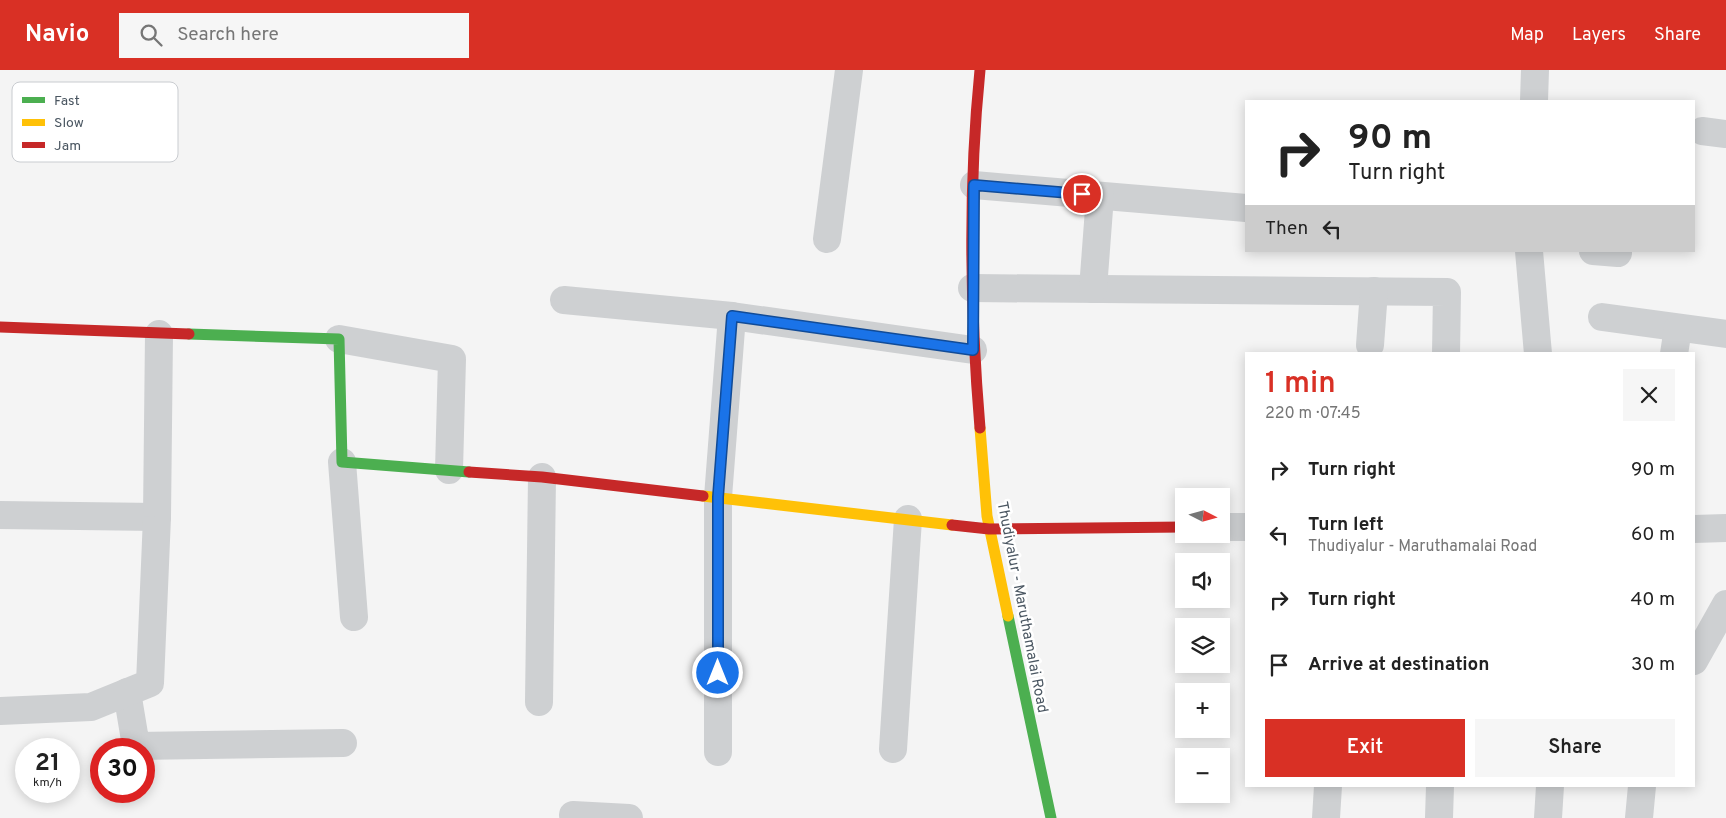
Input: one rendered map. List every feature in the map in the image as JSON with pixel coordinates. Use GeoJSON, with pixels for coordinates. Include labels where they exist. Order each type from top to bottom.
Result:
{"type":"FeatureCollection","features":[{"type":"Feature","properties":{"kind":"street"},"geometry":{"type":"LineString","coordinates":[[827,239],[849,70]]}},
{"type":"Feature","properties":{"kind":"street","name":"Thudiyalur - Maruthamalai Road"},"geometry":{"type":"LineString","coordinates":[[980,70],[972,140],[974,185],[973,350],[989,529],[1051,818]]}},
{"type":"Feature","properties":{"kind":"street"},"geometry":{"type":"LineString","coordinates":[[1534,100],[1535,70]]}},
{"type":"Feature","properties":{"kind":"street"},"geometry":{"type":"LineString","coordinates":[[974,185],[1245,208]]}},
{"type":"Feature","properties":{"kind":"street"},"geometry":{"type":"LineString","coordinates":[[1092,289],[1100,196]]}},
{"type":"Feature","properties":{"kind":"street"},"geometry":{"type":"LineString","coordinates":[[1529,252],[1538,352]]}},
{"type":"Feature","properties":{"kind":"street"},"geometry":{"type":"LineString","coordinates":[[972,288],[1447,292],[1446,352]]}},
{"type":"Feature","properties":{"kind":"street"},"geometry":{"type":"LineString","coordinates":[[1370,345],[1374,291]]}},
{"type":"Feature","properties":{"kind":"street"},"geometry":{"type":"LineString","coordinates":[[564,300],[732,316],[973,350]]}},
{"type":"Feature","properties":{"kind":"street"},"geometry":{"type":"LineString","coordinates":[[718,752],[718,497],[732,316]]}},
{"type":"Feature","properties":{"kind":"street"},"geometry":{"type":"LineString","coordinates":[[1602,317],[1676,341],[1726,334]]}},
{"type":"Feature","properties":{"kind":"street"},"geometry":{"type":"LineString","coordinates":[[0,328],[339,338],[452,359],[449,470]]}},
{"type":"Feature","properties":{"kind":"street"},"geometry":{"type":"LineString","coordinates":[[0,711],[91,707],[150,683],[157,517],[159,334]]}},
{"type":"Feature","properties":{"kind":"street"},"geometry":{"type":"LineString","coordinates":[[339,338],[342,462],[354,617]]}},
{"type":"Feature","properties":{"kind":"street"},"geometry":{"type":"LineString","coordinates":[[342,462],[542,478],[989,529],[1175,527]]}},
{"type":"Feature","properties":{"kind":"street"},"geometry":{"type":"LineString","coordinates":[[538,702],[542,478]]}},
{"type":"Feature","properties":{"kind":"street"},"geometry":{"type":"LineString","coordinates":[[0,515],[157,517]]}},
{"type":"Feature","properties":{"kind":"street"},"geometry":{"type":"LineString","coordinates":[[893,749],[908,520]]}},
{"type":"Feature","properties":{"kind":"street"},"geometry":{"type":"LineString","coordinates":[[1230,527],[1245,527]]}},
{"type":"Feature","properties":{"kind":"street"},"geometry":{"type":"LineString","coordinates":[[1695,529],[1726,528]]}},
{"type":"Feature","properties":{"kind":"street"},"geometry":{"type":"LineString","coordinates":[[1695,659],[1726,604]]}},
{"type":"Feature","properties":{"kind":"street"},"geometry":{"type":"LineString","coordinates":[[127,692],[136,746],[343,743]]}},
{"type":"Feature","properties":{"kind":"street"},"geometry":{"type":"LineString","coordinates":[[1326,818],[1328,787]]}},
{"type":"Feature","properties":{"kind":"street"},"geometry":{"type":"LineString","coordinates":[[1439,818],[1440,787]]}},
{"type":"Feature","properties":{"kind":"street"},"geometry":{"type":"LineString","coordinates":[[1548,818],[1550,787]]}},
{"type":"Feature","properties":{"kind":"street"},"geometry":{"type":"LineString","coordinates":[[1639,818],[1642,787]]}},
{"type":"Feature","properties":{"kind":"street"},"geometry":{"type":"LineString","coordinates":[[573,815],[629,818]]}},
{"type":"Feature","properties":{"kind":"traffic: fast"},"geometry":{"type":"LineString","coordinates":[[189,334],[339,339],[342,462],[469,472]]}},
{"type":"Feature","properties":{"kind":"traffic: fast"},"geometry":{"type":"LineString","coordinates":[[1008,616],[1051,818]]}},
{"type":"Feature","properties":{"kind":"traffic: slow"},"geometry":{"type":"LineString","coordinates":[[980,428],[987,516],[1008,616]]}},
{"type":"Feature","properties":{"kind":"traffic: slow"},"geometry":{"type":"LineString","coordinates":[[703,496],[952,525]]}},
{"type":"Feature","properties":{"kind":"traffic: jam"},"geometry":{"type":"LineString","coordinates":[[980,70],[972,204],[972,294],[980,428]]}},
{"type":"Feature","properties":{"kind":"traffic: jam"},"geometry":{"type":"LineString","coordinates":[[0,327],[189,334]]}},
{"type":"Feature","properties":{"kind":"traffic: jam"},"geometry":{"type":"LineString","coordinates":[[469,472],[542,477],[703,496]]}},
{"type":"Feature","properties":{"kind":"traffic: jam"},"geometry":{"type":"LineString","coordinates":[[952,525],[989,529],[1175,527]]}},
{"type":"Feature","properties":{"kind":"route"},"geometry":{"type":"LineString","coordinates":[[718,673],[718,497],[732,316],[973,350],[974,185],[1082,194]]}}]}
